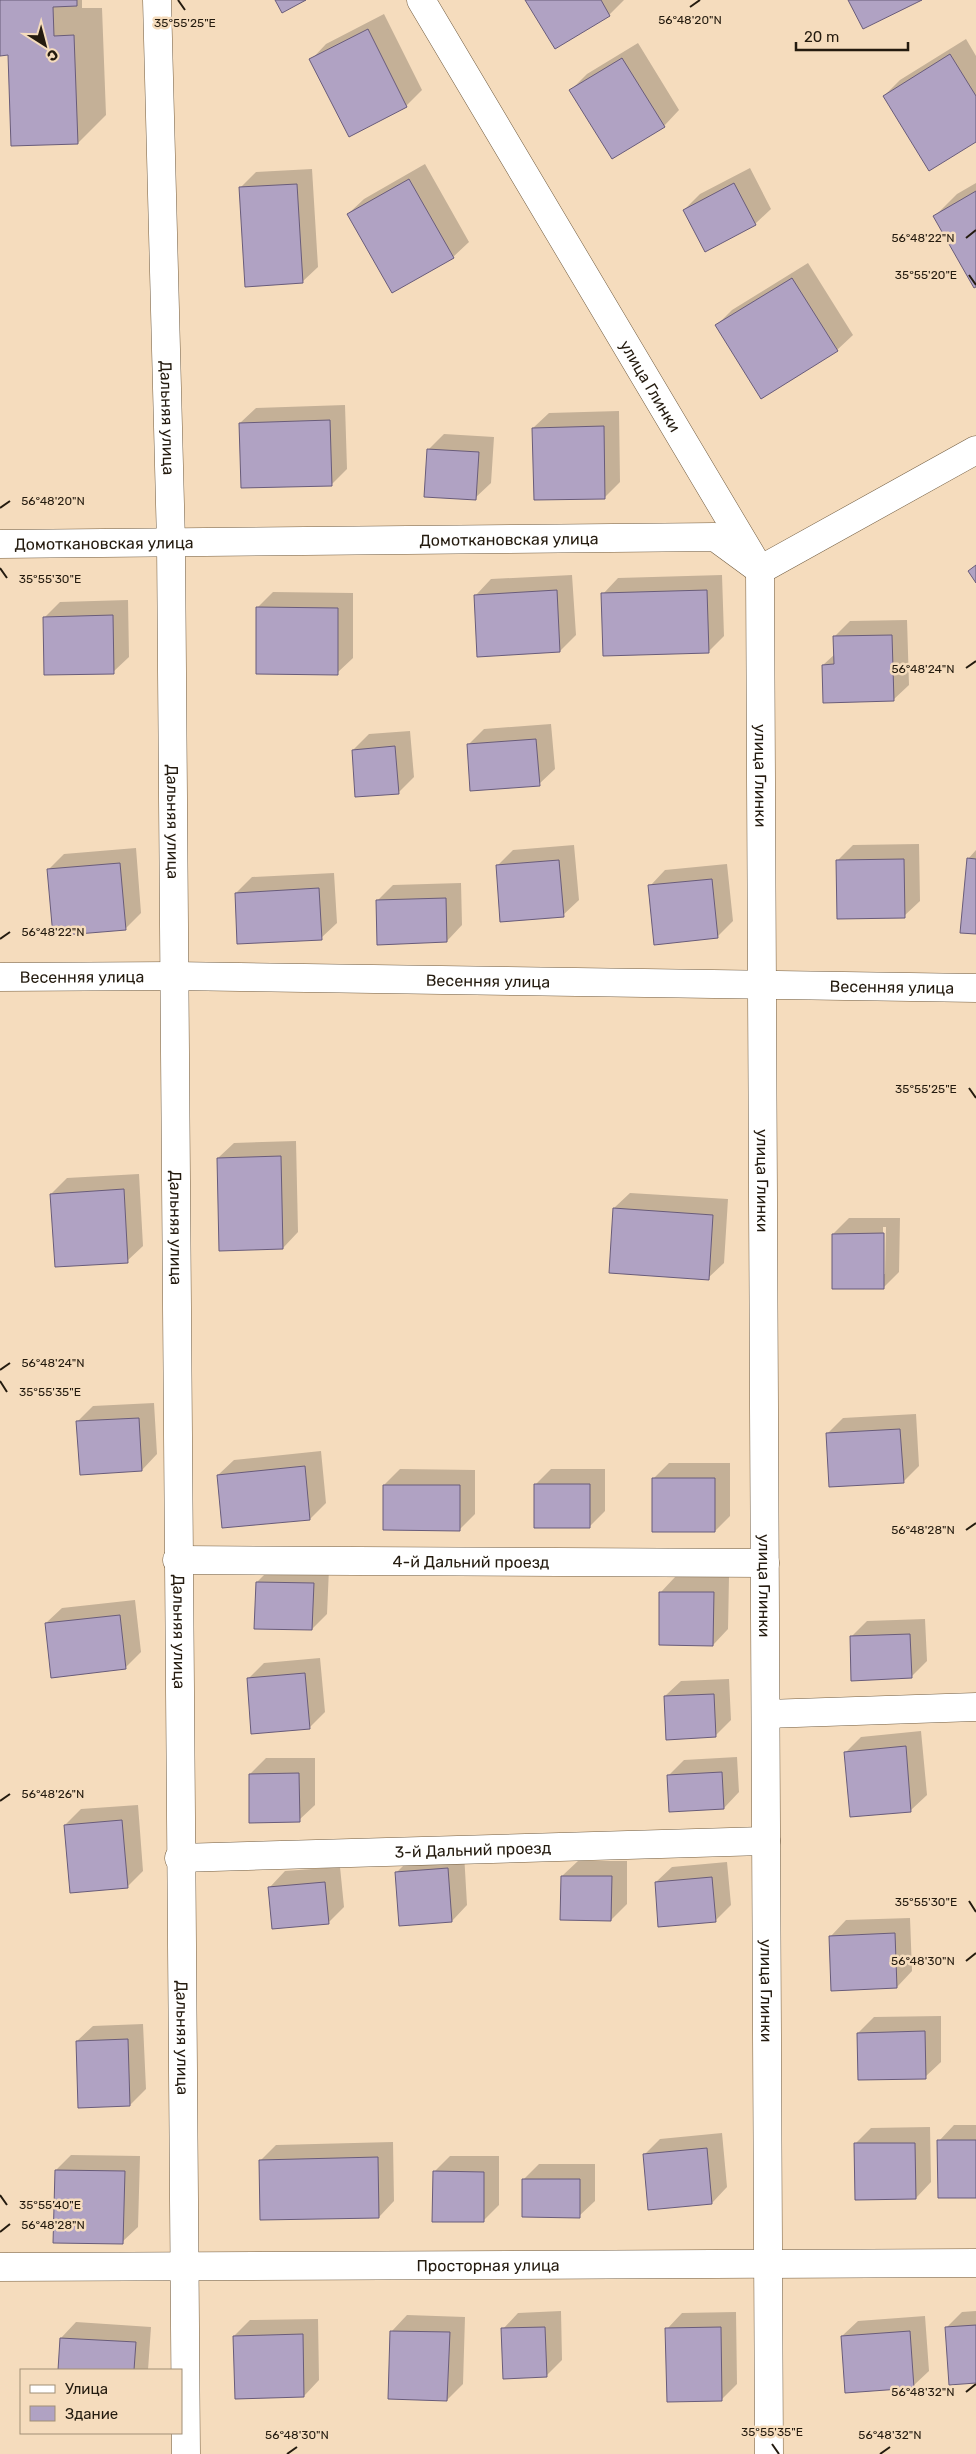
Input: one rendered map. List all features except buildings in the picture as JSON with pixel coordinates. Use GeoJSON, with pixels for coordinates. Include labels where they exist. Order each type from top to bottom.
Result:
{"type":"FeatureCollection","features":[{"type":"Feature","properties":{"kind":"street","name":"Дальняя улица"},"geometry":{"type":"LineString","coordinates":[[157,0],[171,543],[179,1858],[186,2454]]}},
{"type":"Feature","properties":{"kind":"street","name":"улица Глинки"},"geometry":{"type":"LineString","coordinates":[[421,0],[760,570],[769,2454]]}},
{"type":"Feature","properties":{"kind":"street"},"geometry":{"type":"LineString","coordinates":[[760,570],[976,450]]}},
{"type":"Feature","properties":{"kind":"street","name":"Домоткановская улица"},"geometry":{"type":"LineString","coordinates":[[0,544],[715,537],[760,570]]}},
{"type":"Feature","properties":{"kind":"street","name":"Весенняя улица"},"geometry":{"type":"LineString","coordinates":[[0,977],[174,976],[976,988]]}},
{"type":"Feature","properties":{"kind":"street","name":"4-й Дальний проезд"},"geometry":{"type":"LineString","coordinates":[[178,1560],[765,1563]]}},
{"type":"Feature","properties":{"kind":"street"},"geometry":{"type":"LineString","coordinates":[[766,1714],[976,1707]]}},
{"type":"Feature","properties":{"kind":"street","name":"3-й Дальний проезд"},"geometry":{"type":"LineString","coordinates":[[179,1858],[766,1841]]}},
{"type":"Feature","properties":{"kind":"street","name":"Просторная улица"},"geometry":{"type":"LineString","coordinates":[[0,2267],[976,2263]]}}]}
